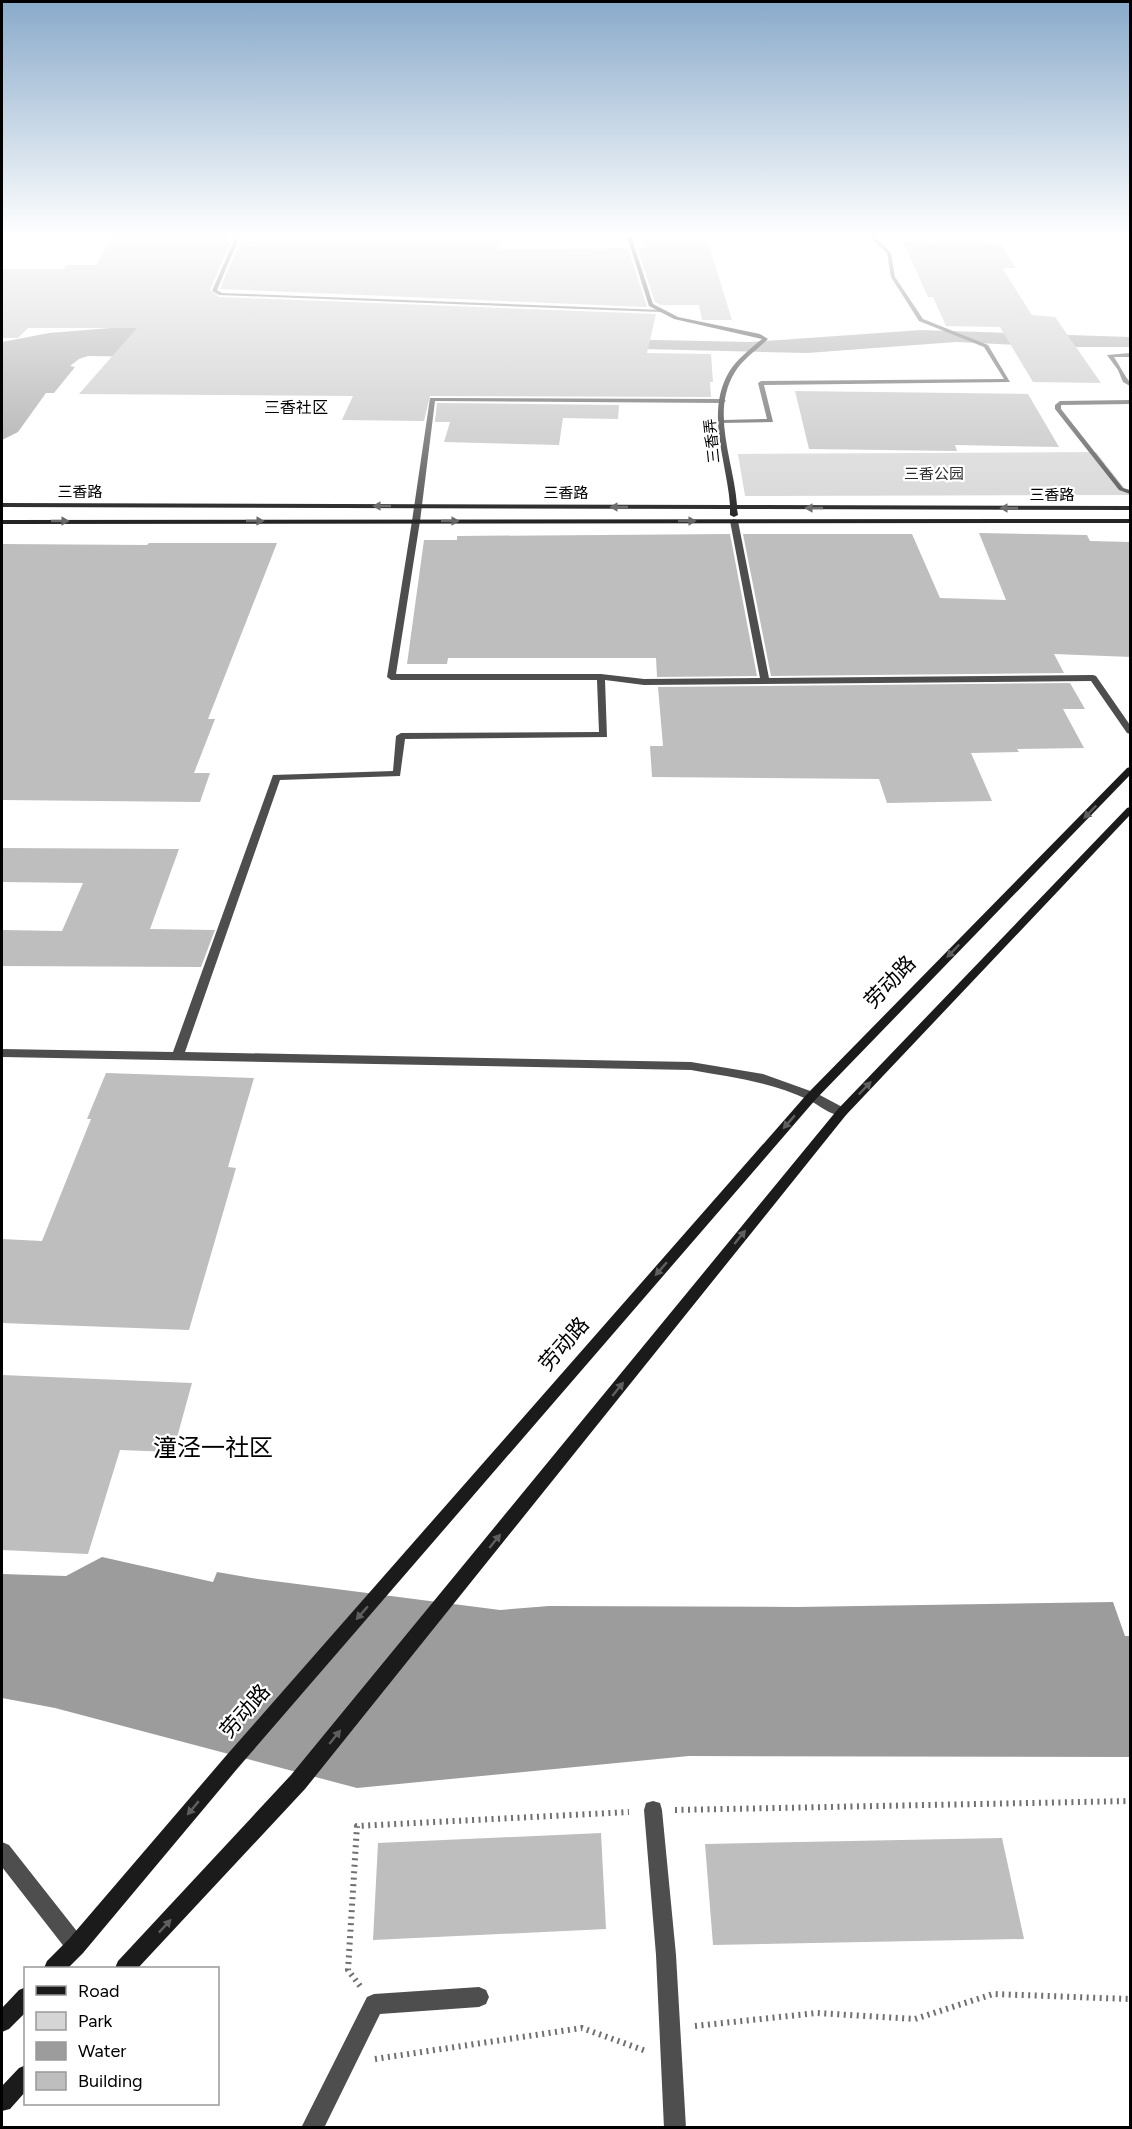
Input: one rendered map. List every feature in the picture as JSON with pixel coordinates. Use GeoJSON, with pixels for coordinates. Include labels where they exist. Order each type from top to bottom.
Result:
{"type":"FeatureCollection","features":[{"type":"Feature","properties":{"kind":"main road","name":"三香弄"},"geometry":{"type":"LineString","coordinates":[[734,521],[722,422],[723,393],[731,373],[765,338],[752,335]]}},
{"type":"Feature","properties":{"kind":"main road","name":"三香路"},"geometry":{"type":"LineString","coordinates":[[2,505],[1131,508]]}},
{"type":"Feature","properties":{"kind":"main road","name":"三香路"},"geometry":{"type":"LineString","coordinates":[[2,522],[1131,520]]}},
{"type":"Feature","properties":{"kind":"main road","name":"劳动路"},"geometry":{"type":"LineString","coordinates":[[55,1967],[76,1946],[231,1763],[812,1096],[1131,770]]}},
{"type":"Feature","properties":{"kind":"main road"},"geometry":{"type":"LineString","coordinates":[[126,1967],[298,1782],[842,1112],[1131,810]]}},
{"type":"Feature","properties":{"kind":"main road"},"geometry":{"type":"LineString","coordinates":[[2,2022],[24,1999]]}},
{"type":"Feature","properties":{"kind":"main road"},"geometry":{"type":"LineString","coordinates":[[2,2101],[24,2077]]}},
{"type":"Feature","properties":{"kind":"street"},"geometry":{"type":"LineString","coordinates":[[722,422],[771,421],[761,383],[1008,381],[986,346],[957,335]]}},
{"type":"Feature","properties":{"kind":"street"},"geometry":{"type":"LineString","coordinates":[[1131,355],[1110,355],[1121,370],[1125,381],[1131,384]]}},
{"type":"Feature","properties":{"kind":"street"},"geometry":{"type":"LineString","coordinates":[[723,401],[432,399],[416,521],[391,677],[601,677],[644,682],[1093,678],[1131,731]]}},
{"type":"Feature","properties":{"kind":"street"},"geometry":{"type":"LineString","coordinates":[[1131,402],[1060,403],[1058,409],[1121,489],[1131,492]]}},
{"type":"Feature","properties":{"kind":"street"},"geometry":{"type":"LineString","coordinates":[[734,521],[765,681]]}},
{"type":"Feature","properties":{"kind":"street"},"geometry":{"type":"LineString","coordinates":[[177,1057],[276,777],[397,774],[401,736],[604,735],[601,677]]}},
{"type":"Feature","properties":{"kind":"street"},"geometry":{"type":"LineString","coordinates":[[2,1053],[691,1066],[759,1077],[812,1096],[842,1112]]}},
{"type":"Feature","properties":{"kind":"street"},"geometry":{"type":"LineString","coordinates":[[652,1810],[666,1955],[675,2127]]}},
{"type":"Feature","properties":{"kind":"street"},"geometry":{"type":"LineString","coordinates":[[2,1852],[76,1946]]}},
{"type":"Feature","properties":{"kind":"street"},"geometry":{"type":"LineString","coordinates":[[312,2127],[374,2004],[479,1997]]}},
{"type":"Feature","properties":{"kind":"path"},"geometry":{"type":"LineString","coordinates":[[374,2004],[348,1970],[357,1826],[652,1810],[1131,1801]]}},
{"type":"Feature","properties":{"kind":"path"},"geometry":{"type":"LineString","coordinates":[[717,2025],[817,2013],[915,2019],[993,1995],[1131,1999]]}},
{"type":"Feature","properties":{"kind":"path"},"geometry":{"type":"LineString","coordinates":[[344,2064],[582,2028],[671,2059]]}},
{"type":"Feature","properties":{"kind":"green space","name":"三香公园"},"geometry":{"type":"Polygon","coordinates":[[[1096,452],[1130,495],[745,496],[738,454],[1096,452]]]}},
{"type":"Feature","properties":{"kind":"water"},"geometry":{"type":"Polygon","coordinates":[[[37,335],[462,335],[750,342],[845,335],[1081,335],[1130,337],[1130,347],[1063,347],[956,342],[807,353],[644,349],[366,360],[88,356],[70,366],[75,367],[54,393],[46,393],[18,432],[2,440],[2,342],[37,335]]]}},
{"type":"Feature","properties":{"kind":"water"},"geometry":{"type":"Polygon","coordinates":[[[102,1557],[213,1582],[217,1572],[500,1610],[549,1606],[797,1607],[1113,1602],[1125,1636],[1130,1636],[1130,1757],[689,1756],[357,1788],[55,1708],[2,1698],[2,1574],[66,1576],[102,1557]]]}},
{"type":"Feature","properties":{"kind":"building"},"geometry":{"type":"Polygon","coordinates":[[[2,335],[21,335],[18,338],[2,338],[2,335]]]}},
{"type":"Feature","properties":{"kind":"building"},"geometry":{"type":"Polygon","coordinates":[[[131,335],[651,335],[647,353],[711,354],[713,382],[710,382],[711,397],[430,396],[424,421],[342,420],[353,396],[79,394],[131,335]]]}},
{"type":"Feature","properties":{"kind":"building"},"geometry":{"type":"Polygon","coordinates":[[[1005,335],[1068,335],[1101,383],[1033,382],[1005,335]]]}},
{"type":"Feature","properties":{"kind":"building"},"geometry":{"type":"Polygon","coordinates":[[[795,391],[1028,394],[1059,447],[955,445],[957,451],[809,449],[795,391]]]}},
{"type":"Feature","properties":{"kind":"building"},"geometry":{"type":"Polygon","coordinates":[[[437,403],[619,405],[618,419],[563,418],[559,445],[444,442],[450,422],[435,422],[437,403]]]}},
{"type":"Feature","properties":{"kind":"building"},"geometry":{"type":"Polygon","coordinates":[[[979,533],[1087,535],[1090,541],[1131,542],[1131,657],[1054,654],[1064,673],[771,676],[743,534],[912,534],[940,598],[1006,600],[979,533]]]}},
{"type":"Feature","properties":{"kind":"building"},"geometry":{"type":"Polygon","coordinates":[[[730,534],[757,676],[657,677],[656,658],[448,658],[447,664],[407,664],[424,540],[457,540],[457,536],[730,534]]]}},
{"type":"Feature","properties":{"kind":"building"},"geometry":{"type":"Polygon","coordinates":[[[149,543],[277,543],[208,719],[215,719],[194,773],[210,773],[200,802],[2,800],[2,544],[147,545],[149,543]]]}},
{"type":"Feature","properties":{"kind":"building"},"geometry":{"type":"Polygon","coordinates":[[[1070,683],[1085,709],[1063,709],[1084,748],[1017,749],[1019,752],[971,753],[992,801],[887,803],[879,779],[652,777],[650,746],[663,746],[658,687],[1070,683]]]}},
{"type":"Feature","properties":{"kind":"building"},"geometry":{"type":"Polygon","coordinates":[[[2,848],[179,849],[150,929],[215,930],[201,967],[2,966],[2,930],[62,931],[83,883],[2,882],[2,848]]]}},
{"type":"Feature","properties":{"kind":"building"},"geometry":{"type":"Polygon","coordinates":[[[106,1073],[254,1078],[228,1167],[236,1168],[189,1330],[2,1323],[2,1239],[42,1241],[91,1119],[87,1119],[106,1073]]]}},
{"type":"Feature","properties":{"kind":"building"},"geometry":{"type":"Polygon","coordinates":[[[2,1375],[192,1383],[173,1452],[120,1450],[88,1554],[2,1550],[2,1375]]]}},
{"type":"Feature","properties":{"kind":"building"},"geometry":{"type":"Polygon","coordinates":[[[601,1833],[606,1929],[373,1940],[378,1843],[601,1833]]]}},
{"type":"Feature","properties":{"kind":"building"},"geometry":{"type":"Polygon","coordinates":[[[1002,1838],[1024,1939],[713,1945],[705,1844],[1002,1838]]]}},
{"type":"Feature","properties":{"kind":"district","name":"三香社区"},"geometry":{"type":"Point","coordinates":[296,407]}},
{"type":"Feature","properties":{"kind":"district","name":"潼泾一社区"},"geometry":{"type":"Point","coordinates":[213,1448]}}]}
